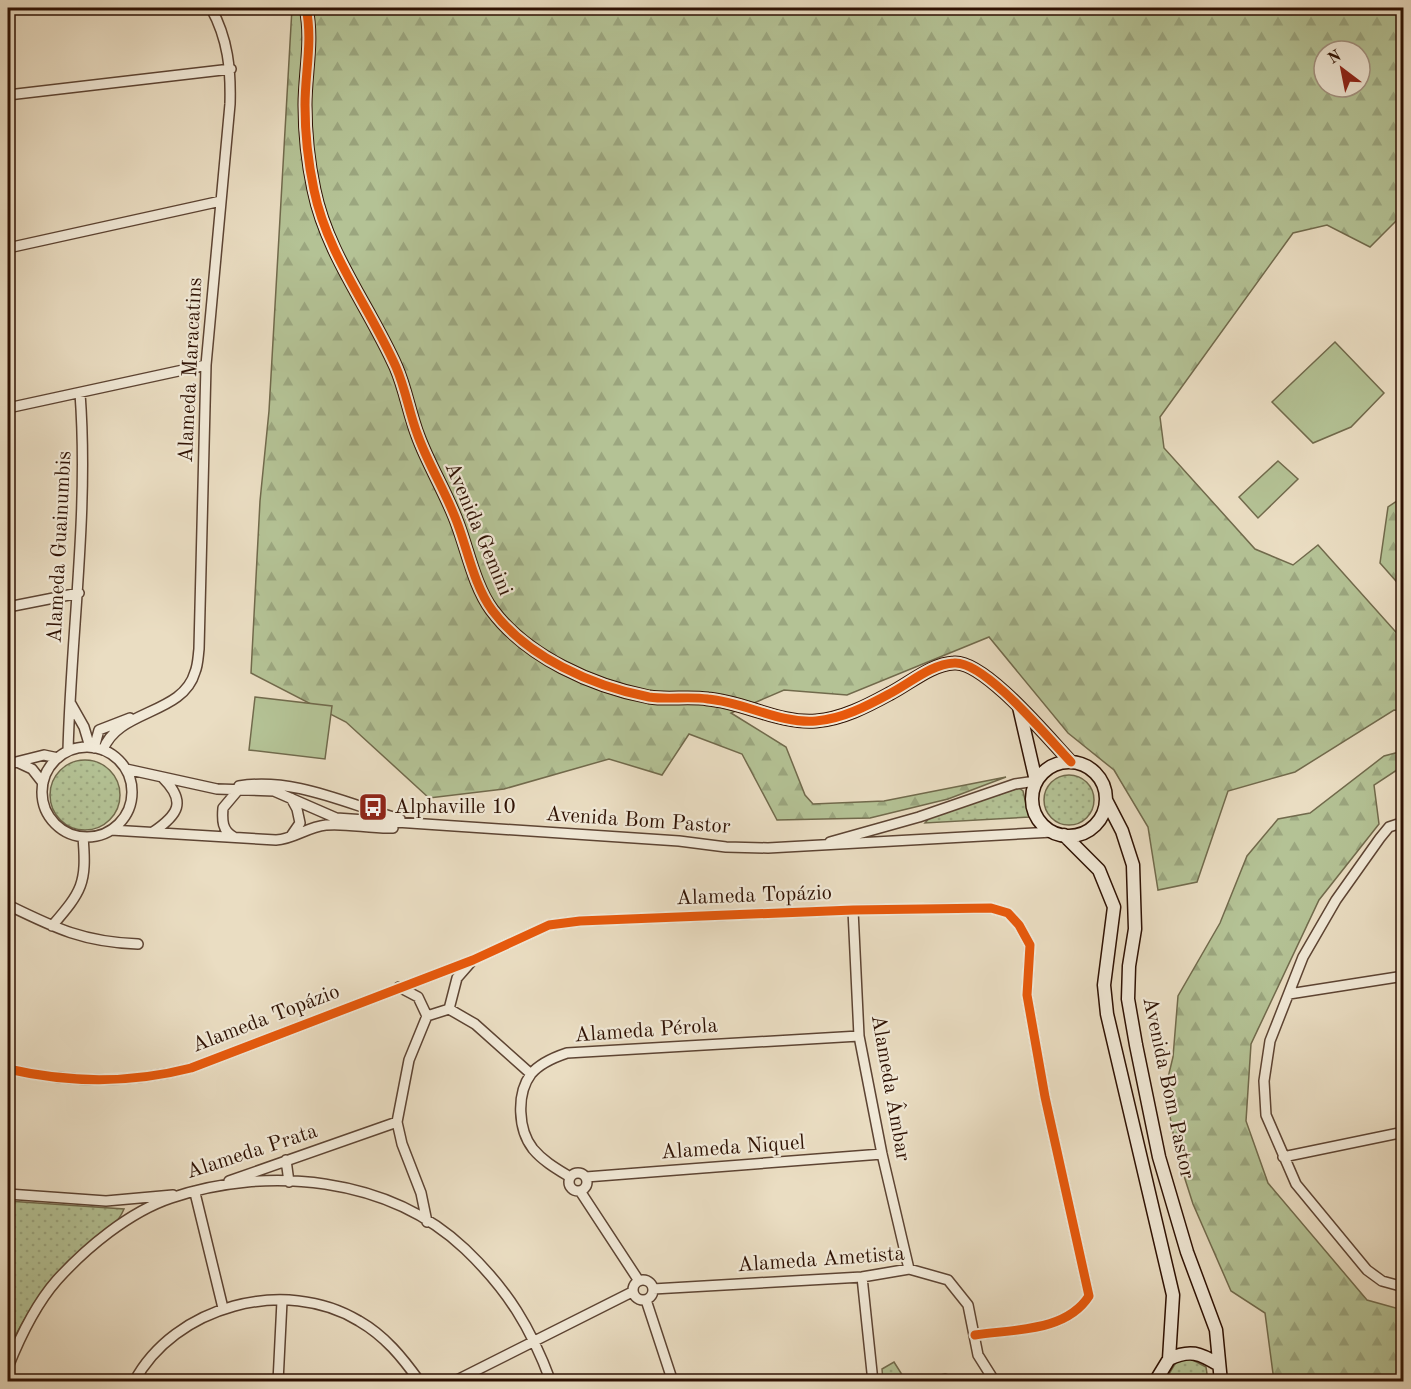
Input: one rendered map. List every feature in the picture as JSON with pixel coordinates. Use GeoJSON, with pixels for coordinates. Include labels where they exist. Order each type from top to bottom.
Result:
{"type":"FeatureCollection","features":[{"type":"Feature","properties":{"kind":"street","name":"Alameda Maracatins"},"geometry":{"type":"LineString","coordinates":[[96,749],[109,736],[146,713],[174,700],[186,689],[195,674],[199,649],[206,365],[227,156],[231,69],[223,31],[211,8]]}},
{"type":"Feature","properties":{"kind":"street","name":"Avenida Gemini"},"geometry":{"type":"LineString","coordinates":[[306,8],[309,30],[305,105],[306,137],[317,203],[335,248],[396,366],[419,441],[453,511],[486,602],[498,617],[527,645],[562,667],[604,684],[645,696],[717,700],[801,721],[814,721],[854,711],[945,664],[960,663],[976,669],[1018,706],[1071,762]]}},
{"type":"Feature","properties":{"kind":"street"},"geometry":{"type":"LineString","coordinates":[[8,95],[231,69]]}},
{"type":"Feature","properties":{"kind":"street"},"geometry":{"type":"LineString","coordinates":[[8,248],[221,201]]}},
{"type":"Feature","properties":{"kind":"street"},"geometry":{"type":"LineString","coordinates":[[8,408],[206,365]]}},
{"type":"Feature","properties":{"kind":"street","name":"Alameda Guainumbis"},"geometry":{"type":"LineString","coordinates":[[68,751],[69,702],[79,593],[83,444],[80,393]]}},
{"type":"Feature","properties":{"kind":"street"},"geometry":{"type":"LineString","coordinates":[[8,608],[79,593]]}},
{"type":"Feature","properties":{"kind":"street"},"geometry":{"type":"LineString","coordinates":[[69,702],[96,749]]}},
{"type":"Feature","properties":{"kind":"street"},"geometry":{"type":"LineString","coordinates":[[1018,706],[1036,781]]}},
{"type":"Feature","properties":{"kind":"street"},"geometry":{"type":"LineString","coordinates":[[96,749],[116,758],[126,769],[131,782],[129,809],[111,830],[93,837],[83,837],[70,834],[50,819],[44,808],[43,783],[48,769],[68,751],[96,749]]}},
{"type":"Feature","properties":{"kind":"street"},"geometry":{"type":"LineString","coordinates":[[12,763],[44,755],[58,758]]}},
{"type":"Feature","properties":{"kind":"street"},"geometry":{"type":"LineString","coordinates":[[1071,762],[1080,764],[1096,774],[1105,790],[1106,800],[1096,824],[1087,831],[1058,834],[1036,816],[1032,805],[1032,793],[1036,781],[1044,771],[1055,764],[1071,762]]}},
{"type":"Feature","properties":{"kind":"street"},"geometry":{"type":"LineString","coordinates":[[12,763],[32,769],[43,783]]}},
{"type":"Feature","properties":{"kind":"street","name":"Avenida Bom Pastor"},"geometry":{"type":"LineString","coordinates":[[126,769],[217,789],[274,791],[290,796],[336,818],[679,841],[726,848],[1058,834],[1099,870],[1114,907],[1113,929],[1104,985],[1107,1014],[1173,1295],[1169,1359],[1155,1382]]}},
{"type":"Feature","properties":{"kind":"street"},"geometry":{"type":"LineString","coordinates":[[153,832],[166,823],[177,808],[177,796],[161,777]]}},
{"type":"Feature","properties":{"kind":"street","name":"Avenida Bom Pastor"},"geometry":{"type":"LineString","coordinates":[[816,845],[919,817],[1015,784],[1036,781]]}},
{"type":"Feature","properties":{"kind":"street","name":"Avenida Bom Pastor"},"geometry":{"type":"LineString","coordinates":[[217,789],[260,782],[275,783],[312,791],[422,825]]}},
{"type":"Feature","properties":{"kind":"street"},"geometry":{"type":"LineString","coordinates":[[234,837],[228,834],[224,826],[223,808],[239,789]]}},
{"type":"Feature","properties":{"kind":"street"},"geometry":{"type":"LineString","coordinates":[[287,839],[300,823],[297,809],[290,796]]}},
{"type":"Feature","properties":{"kind":"street","name":"Avenida Bom Pastor"},"geometry":{"type":"LineString","coordinates":[[1106,800],[1122,831],[1133,865],[1135,929],[1129,966],[1128,999],[1138,1056],[1159,1157],[1187,1252],[1216,1330],[1221,1382]]}},
{"type":"Feature","properties":{"kind":"street"},"geometry":{"type":"LineString","coordinates":[[1404,822],[1389,827],[1336,900],[1303,957],[1270,1041],[1264,1080],[1266,1115],[1282,1157],[1296,1184],[1366,1270],[1382,1281],[1404,1287]]}},
{"type":"Feature","properties":{"kind":"street","name":"Avenida Bom Pastor"},"geometry":{"type":"LineString","coordinates":[[111,830],[287,839],[313,827],[328,824],[379,828],[422,825]]}},
{"type":"Feature","properties":{"kind":"street"},"geometry":{"type":"LineString","coordinates":[[52,926],[81,891],[85,864],[83,837]]}},
{"type":"Feature","properties":{"kind":"street"},"geometry":{"type":"LineString","coordinates":[[8,904],[52,926],[102,943],[138,944]]}},
{"type":"Feature","properties":{"kind":"street","name":"Alameda Topázio"},"geometry":{"type":"LineString","coordinates":[[8,1068],[72,1079],[152,1078],[191,1068],[453,968],[549,925],[580,921],[853,910],[991,909],[1008,913],[1019,925],[1030,945],[1028,995],[1045,1097],[1089,1296],[1076,1313],[1062,1321],[975,1335]]}},
{"type":"Feature","properties":{"kind":"street","name":"Alameda Âmbar"},"geometry":{"type":"LineString","coordinates":[[853,910],[859,1036],[882,1155],[909,1269]]}},
{"type":"Feature","properties":{"kind":"street"},"geometry":{"type":"LineString","coordinates":[[449,1009],[457,978],[473,960]]}},
{"type":"Feature","properties":{"kind":"street"},"geometry":{"type":"LineString","coordinates":[[453,968],[457,978]]}},
{"type":"Feature","properties":{"kind":"street"},"geometry":{"type":"LineString","coordinates":[[1288,994],[1404,976]]}},
{"type":"Feature","properties":{"kind":"street"},"geometry":{"type":"LineString","coordinates":[[418,997],[422,979]]}},
{"type":"Feature","properties":{"kind":"street"},"geometry":{"type":"LineString","coordinates":[[399,987],[418,997],[427,1016],[409,1060],[397,1122],[402,1144],[421,1193],[427,1222]]}},
{"type":"Feature","properties":{"kind":"street"},"geometry":{"type":"LineString","coordinates":[[427,1016],[449,1009],[475,1024],[531,1074],[522,1098],[520,1122],[532,1148],[551,1165],[570,1177]]}},
{"type":"Feature","properties":{"kind":"street","name":"Alameda Pérola"},"geometry":{"type":"LineString","coordinates":[[531,1074],[552,1058],[567,1053],[859,1036]]}},
{"type":"Feature","properties":{"kind":"street","name":"Alameda Prata"},"geometry":{"type":"LineString","coordinates":[[8,1194],[106,1201],[195,1193],[397,1122]]}},
{"type":"Feature","properties":{"kind":"street"},"geometry":{"type":"LineString","coordinates":[[1282,1157],[1404,1132]]}},
{"type":"Feature","properties":{"kind":"street","name":"Alameda Niquel"},"geometry":{"type":"LineString","coordinates":[[586,1177],[882,1155]]}},
{"type":"Feature","properties":{"kind":"street"},"geometry":{"type":"LineString","coordinates":[[286,1160],[289,1182]]}},
{"type":"Feature","properties":{"kind":"street"},"geometry":{"type":"LineString","coordinates":[[570,1177],[578,1172],[586,1177],[587,1186],[580,1191]]}},
{"type":"Feature","properties":{"kind":"street"},"geometry":{"type":"LineString","coordinates":[[570,1177],[569,1185],[580,1191],[639,1281]]}},
{"type":"Feature","properties":{"kind":"street"},"geometry":{"type":"LineString","coordinates":[[8,1367],[35,1311],[56,1281],[82,1255],[125,1222],[170,1198],[262,1179],[334,1184],[375,1195],[427,1222],[465,1248],[514,1305],[535,1338],[551,1382]]}},
{"type":"Feature","properties":{"kind":"street"},"geometry":{"type":"LineString","coordinates":[[195,1193],[223,1308]]}},
{"type":"Feature","properties":{"kind":"street","name":"Alameda Ametista"},"geometry":{"type":"LineString","coordinates":[[653,1289],[862,1277],[909,1269],[948,1280],[968,1305],[978,1355],[995,1382]]}},
{"type":"Feature","properties":{"kind":"street"},"geometry":{"type":"LineString","coordinates":[[862,1277],[873,1382]]}},
{"type":"Feature","properties":{"kind":"street"},"geometry":{"type":"LineString","coordinates":[[453,1382],[535,1338],[632,1292],[634,1285],[639,1281],[649,1282],[653,1289],[646,1300]]}},
{"type":"Feature","properties":{"kind":"street"},"geometry":{"type":"LineString","coordinates":[[632,1292],[637,1299],[646,1300]]}},
{"type":"Feature","properties":{"kind":"street"},"geometry":{"type":"LineString","coordinates":[[646,1300],[673,1382]]}},
{"type":"Feature","properties":{"kind":"street"},"geometry":{"type":"LineString","coordinates":[[278,1382],[282,1301]]}},
{"type":"Feature","properties":{"kind":"street"},"geometry":{"type":"LineString","coordinates":[[134,1382],[142,1368],[161,1346],[190,1323],[223,1308],[282,1301],[313,1304],[358,1320],[398,1351],[420,1382]]}},
{"type":"Feature","properties":{"kind":"street"},"geometry":{"type":"LineString","coordinates":[[1169,1359],[1191,1351],[1202,1353],[1219,1365]]}},
{"type":"Feature","properties":{"kind":"green space"},"geometry":{"type":"Polygon","coordinates":[[[292,8],[1403,8],[1403,214],[1370,247],[1327,225],[1293,233],[1160,417],[1164,448],[1255,549],[1293,565],[1318,545],[1403,640],[1403,711],[1394,710],[1295,772],[1228,791],[1197,882],[1158,890],[1148,827],[1114,770],[1068,733],[989,637],[847,695],[784,690],[731,713],[786,747],[805,795],[813,804],[884,801],[1006,777],[948,799],[870,818],[777,820],[742,754],[689,734],[662,775],[609,759],[504,789],[429,798],[346,722],[251,673],[260,501],[269,411],[292,8]]]}},
{"type":"Feature","properties":{"kind":"green space"},"geometry":{"type":"Polygon","coordinates":[[[1335,342],[1384,393],[1351,427],[1313,443],[1272,402],[1335,342]]]}},
{"type":"Feature","properties":{"kind":"green space"},"geometry":{"type":"Polygon","coordinates":[[[1278,461],[1298,479],[1258,518],[1239,497],[1278,461]]]}},
{"type":"Feature","properties":{"kind":"green space"},"geometry":{"type":"Polygon","coordinates":[[[1403,497],[1403,589],[1380,563],[1388,507],[1403,497]]]}},
{"type":"Feature","properties":{"kind":"green space"},"geometry":{"type":"Polygon","coordinates":[[[255,697],[332,706],[325,759],[249,750],[255,697]]]}},
{"type":"Feature","properties":{"kind":"green space"},"geometry":{"type":"Polygon","coordinates":[[[1403,751],[1403,766],[1374,785],[1379,824],[1319,900],[1251,1044],[1246,1121],[1268,1183],[1367,1300],[1403,1310],[1403,1381],[1274,1381],[1265,1313],[1231,1291],[1193,1204],[1177,1154],[1165,1090],[1173,1057],[1178,996],[1220,923],[1247,856],[1278,819],[1310,813],[1384,756],[1403,751]]]}},
{"type":"Feature","properties":{"kind":"green space"},"geometry":{"type":"Polygon","coordinates":[[[92,760],[105,766],[114,775],[118,781],[120,795],[118,809],[110,820],[99,828],[78,830],[60,820],[52,809],[50,788],[60,770],[71,762],[92,760]]]}},
{"type":"Feature","properties":{"kind":"green space"},"geometry":{"type":"Polygon","coordinates":[[[1064,775],[1074,775],[1087,782],[1094,795],[1094,805],[1087,818],[1074,825],[1064,825],[1055,821],[1048,814],[1044,805],[1044,795],[1048,786],[1055,779],[1064,775]]]}},
{"type":"Feature","properties":{"kind":"green space"},"geometry":{"type":"Polygon","coordinates":[[[1019,788],[1023,791],[1029,817],[925,823],[930,817],[1019,788]]]}},
{"type":"Feature","properties":{"kind":"green space"},"geometry":{"type":"Polygon","coordinates":[[[8,1201],[124,1209],[115,1224],[74,1257],[45,1289],[28,1313],[8,1352],[8,1201]]]}},
{"type":"Feature","properties":{"kind":"green space"},"geometry":{"type":"Polygon","coordinates":[[[1189,1358],[1206,1367],[1208,1381],[1164,1382],[1178,1359],[1189,1358]]]}},
{"type":"Feature","properties":{"kind":"green space"},"geometry":{"type":"Polygon","coordinates":[[[894,1362],[906,1381],[883,1381],[882,1369],[894,1362]]]}},
{"type":"Feature","properties":{"kind":"green space"},"geometry":{"type":"Polygon","coordinates":[[[945,1374],[972,1381],[910,1381],[945,1374]]]}},
{"type":"Feature","properties":{"kind":"cycle path"},"geometry":{"type":"LineString","coordinates":[[306,8],[309,32],[305,105],[306,137],[320,214],[339,259],[396,367],[418,436],[454,514],[481,591],[492,610],[506,627],[523,642],[562,667],[627,692],[649,697],[701,698],[722,701],[802,721],[826,720],[854,711],[945,664],[967,665],[982,674],[1016,703],[1071,762]]}},
{"type":"Feature","properties":{"kind":"cycle path"},"geometry":{"type":"LineString","coordinates":[[8,1069],[54,1077],[99,1080],[145,1077],[191,1068],[473,960],[549,925],[580,921],[853,910],[991,908],[1008,913],[1019,925],[1030,945],[1027,995],[1045,1097],[1089,1296],[1079,1308],[1053,1323],[1022,1330],[975,1335]]}},
{"type":"Feature","properties":{"kind":"place","name":"Alphaville 10"},"geometry":{"type":"Point","coordinates":[373,807]}}]}
